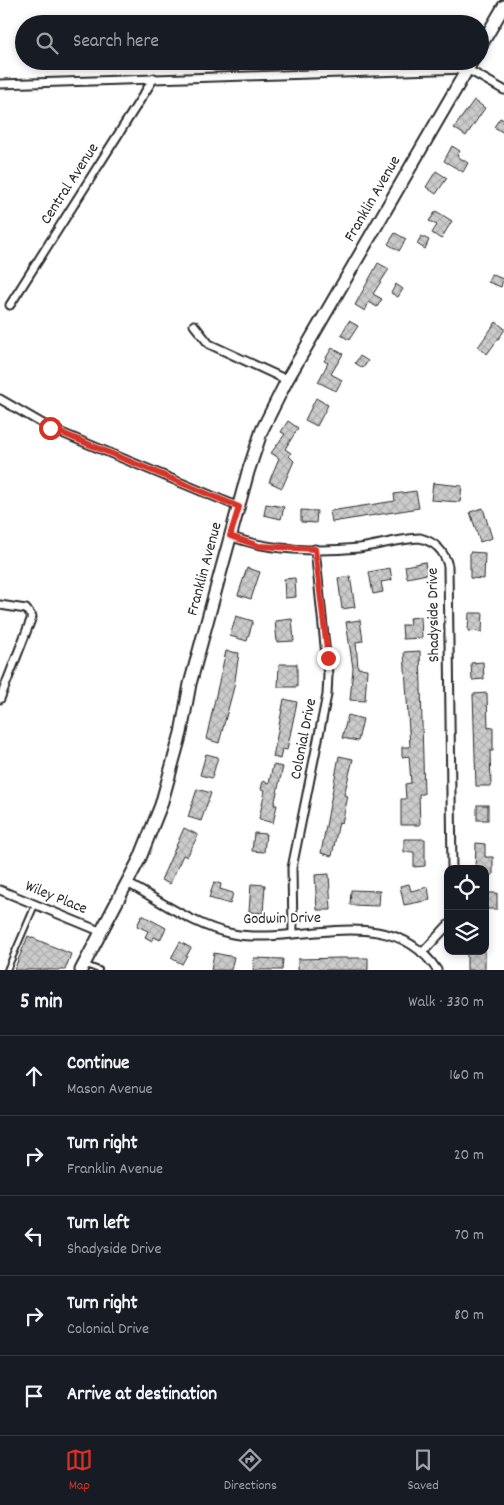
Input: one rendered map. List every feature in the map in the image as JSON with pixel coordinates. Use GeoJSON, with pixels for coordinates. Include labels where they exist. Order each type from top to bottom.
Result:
{"type":"FeatureCollection","features":[{"type":"Feature","properties":{"kind":"main road"},"geometry":{"type":"LineString","coordinates":[[489,32],[504,6]]}},
{"type":"Feature","properties":{"kind":"main road","name":"Franklin Avenue"},"geometry":{"type":"LineString","coordinates":[[83,967],[127,883],[151,832],[170,778],[190,684],[230,536],[262,430],[287,380],[467,70]]}},
{"type":"Feature","properties":{"kind":"street"},"geometry":{"type":"LineString","coordinates":[[0,84],[348,70]]}},
{"type":"Feature","properties":{"kind":"street"},"geometry":{"type":"LineString","coordinates":[[477,70],[504,90]]}},
{"type":"Feature","properties":{"kind":"street","name":"Central Avenue"},"geometry":{"type":"LineString","coordinates":[[10,305],[154,78]]}},
{"type":"Feature","properties":{"kind":"street"},"geometry":{"type":"LineString","coordinates":[[194,325],[209,344],[287,380]]}},
{"type":"Feature","properties":{"kind":"street"},"geometry":{"type":"LineString","coordinates":[[0,399],[50,428],[239,507]]}},
{"type":"Feature","properties":{"kind":"street","name":"Shadyside Drive"},"geometry":{"type":"LineString","coordinates":[[230,536],[259,546],[315,549],[357,548],[420,538],[436,544],[446,557],[448,566],[452,865]]}},
{"type":"Feature","properties":{"kind":"street","name":"Colonial Drive"},"geometry":{"type":"LineString","coordinates":[[293,933],[292,868],[327,695],[328,675],[315,549]]}},
{"type":"Feature","properties":{"kind":"street"},"geometry":{"type":"LineString","coordinates":[[0,605],[26,610],[32,617],[0,699]]}},
{"type":"Feature","properties":{"kind":"street","name":"Godwin Drive"},"geometry":{"type":"LineString","coordinates":[[127,883],[201,923],[231,933],[254,936],[374,931],[399,938],[422,953],[437,970]]}},
{"type":"Feature","properties":{"kind":"street","name":"Wiley Place"},"geometry":{"type":"LineString","coordinates":[[0,890],[102,932]]}},
{"type":"Feature","properties":{"kind":"street"},"geometry":{"type":"LineString","coordinates":[[422,953],[444,929]]}},
{"type":"Feature","properties":{"kind":"lane"},"geometry":{"type":"LineString","coordinates":[[7,970],[35,905]]}},
{"type":"Feature","properties":{"kind":"lane"},"geometry":{"type":"LineString","coordinates":[[83,967],[99,970]]}},
{"type":"Feature","properties":{"kind":"building"},"geometry":{"type":"Polygon","coordinates":[[[474,100],[485,108],[466,136],[454,128],[474,100]]]}},
{"type":"Feature","properties":{"kind":"building"},"geometry":{"type":"Polygon","coordinates":[[[500,118],[504,120],[504,133],[494,127],[500,118]]]}},
{"type":"Feature","properties":{"kind":"building"},"geometry":{"type":"Polygon","coordinates":[[[452,146],[460,151],[457,156],[468,163],[463,172],[444,161],[452,146]]]}},
{"type":"Feature","properties":{"kind":"building"},"geometry":{"type":"Polygon","coordinates":[[[436,171],[447,178],[436,194],[426,187],[436,171]]]}},
{"type":"Feature","properties":{"kind":"building"},"geometry":{"type":"Polygon","coordinates":[[[436,211],[452,221],[441,239],[432,233],[437,225],[429,221],[436,211]]]}},
{"type":"Feature","properties":{"kind":"building"},"geometry":{"type":"Polygon","coordinates":[[[395,233],[406,239],[399,251],[388,244],[395,233]]]}},
{"type":"Feature","properties":{"kind":"building"},"geometry":{"type":"Polygon","coordinates":[[[421,236],[429,240],[425,249],[417,244],[421,236]]]}},
{"type":"Feature","properties":{"kind":"building"},"geometry":{"type":"Polygon","coordinates":[[[378,263],[389,269],[373,294],[382,299],[377,307],[369,302],[365,311],[355,305],[378,263]]]}},
{"type":"Feature","properties":{"kind":"building"},"geometry":{"type":"Polygon","coordinates":[[[491,274],[503,279],[501,287],[488,282],[491,274]]]}},
{"type":"Feature","properties":{"kind":"building"},"geometry":{"type":"Polygon","coordinates":[[[396,284],[403,289],[398,297],[391,293],[396,284]]]}},
{"type":"Feature","properties":{"kind":"building"},"geometry":{"type":"Polygon","coordinates":[[[349,321],[358,326],[349,340],[341,335],[349,321]]]}},
{"type":"Feature","properties":{"kind":"building"},"geometry":{"type":"Polygon","coordinates":[[[496,322],[504,328],[504,331],[487,354],[478,347],[496,322]]]}},
{"type":"Feature","properties":{"kind":"building"},"geometry":{"type":"Polygon","coordinates":[[[332,348],[343,354],[331,374],[342,380],[336,391],[318,382],[328,363],[324,361],[332,348]]]}},
{"type":"Feature","properties":{"kind":"building"},"geometry":{"type":"Polygon","coordinates":[[[360,356],[368,361],[363,368],[355,363],[360,356]]]}},
{"type":"Feature","properties":{"kind":"building"},"geometry":{"type":"Polygon","coordinates":[[[316,398],[328,405],[317,426],[305,420],[316,398]]]}},
{"type":"Feature","properties":{"kind":"building"},"geometry":{"type":"Polygon","coordinates":[[[288,421],[298,428],[285,449],[291,453],[289,456],[294,461],[282,488],[269,482],[279,458],[271,453],[285,434],[281,432],[288,421]]]}},
{"type":"Feature","properties":{"kind":"building"},"geometry":{"type":"Polygon","coordinates":[[[433,483],[462,486],[460,502],[431,500],[433,483]]]}},
{"type":"Feature","properties":{"kind":"building"},"geometry":{"type":"Polygon","coordinates":[[[416,491],[419,508],[332,522],[330,511],[395,501],[394,494],[416,491]]]}},
{"type":"Feature","properties":{"kind":"building"},"geometry":{"type":"Polygon","coordinates":[[[266,504],[284,507],[281,519],[264,515],[266,504]]]}},
{"type":"Feature","properties":{"kind":"building"},"geometry":{"type":"Polygon","coordinates":[[[483,508],[492,538],[480,542],[470,512],[483,508]]]}},
{"type":"Feature","properties":{"kind":"building"},"geometry":{"type":"Polygon","coordinates":[[[301,510],[317,511],[316,523],[301,522],[301,510]]]}},
{"type":"Feature","properties":{"kind":"building"},"geometry":{"type":"Polygon","coordinates":[[[470,552],[485,553],[484,579],[470,578],[470,552]]]}},
{"type":"Feature","properties":{"kind":"building"},"geometry":{"type":"Polygon","coordinates":[[[425,562],[427,574],[407,578],[405,566],[425,562]]]}},
{"type":"Feature","properties":{"kind":"building"},"geometry":{"type":"Polygon","coordinates":[[[247,568],[260,572],[251,599],[238,595],[247,568]]]}},
{"type":"Feature","properties":{"kind":"building"},"geometry":{"type":"Polygon","coordinates":[[[390,568],[392,580],[381,582],[383,592],[373,594],[369,572],[390,568]]]}},
{"type":"Feature","properties":{"kind":"building"},"geometry":{"type":"Polygon","coordinates":[[[350,576],[355,607],[342,609],[338,578],[350,576]]]}},
{"type":"Feature","properties":{"kind":"building"},"geometry":{"type":"Polygon","coordinates":[[[295,578],[296,597],[285,598],[284,579],[295,578]]]}},
{"type":"Feature","properties":{"kind":"building"},"geometry":{"type":"Polygon","coordinates":[[[469,613],[483,613],[482,632],[468,631],[469,613]]]}},
{"type":"Feature","properties":{"kind":"building"},"geometry":{"type":"Polygon","coordinates":[[[236,616],[253,621],[247,641],[230,636],[236,616]]]}},
{"type":"Feature","properties":{"kind":"building"},"geometry":{"type":"Polygon","coordinates":[[[421,617],[422,638],[403,639],[402,625],[410,625],[409,618],[421,617]]]}},
{"type":"Feature","properties":{"kind":"building"},"geometry":{"type":"Polygon","coordinates":[[[292,619],[294,641],[277,642],[275,621],[292,619]]]}},
{"type":"Feature","properties":{"kind":"building"},"geometry":{"type":"Polygon","coordinates":[[[360,620],[363,641],[356,642],[358,668],[367,669],[365,701],[350,700],[353,668],[346,622],[360,620]]]}},
{"type":"Feature","properties":{"kind":"building"},"geometry":{"type":"Polygon","coordinates":[[[226,651],[239,653],[234,687],[219,743],[206,739],[226,651]]]}},
{"type":"Feature","properties":{"kind":"building"},"geometry":{"type":"Polygon","coordinates":[[[420,651],[424,794],[419,794],[420,825],[401,825],[401,799],[406,799],[405,784],[411,783],[409,756],[402,757],[402,747],[410,747],[404,652],[420,651]]]}},
{"type":"Feature","properties":{"kind":"building"},"geometry":{"type":"Polygon","coordinates":[[[483,662],[484,679],[472,680],[471,663],[483,662]]]}},
{"type":"Feature","properties":{"kind":"building"},"geometry":{"type":"Polygon","coordinates":[[[279,664],[297,664],[297,687],[278,687],[279,664]]]}},
{"type":"Feature","properties":{"kind":"building"},"geometry":{"type":"Polygon","coordinates":[[[487,693],[488,728],[493,727],[493,751],[490,751],[491,786],[476,786],[473,694],[487,693]]]}},
{"type":"Feature","properties":{"kind":"building"},"geometry":{"type":"Polygon","coordinates":[[[284,699],[297,702],[287,750],[282,749],[280,759],[273,757],[284,699]]]}},
{"type":"Feature","properties":{"kind":"building"},"geometry":{"type":"Polygon","coordinates":[[[348,715],[363,719],[358,741],[342,738],[348,715]]]}},
{"type":"Feature","properties":{"kind":"building"},"geometry":{"type":"Polygon","coordinates":[[[206,754],[218,757],[212,778],[200,775],[206,754]]]}},
{"type":"Feature","properties":{"kind":"building"},"geometry":{"type":"Polygon","coordinates":[[[339,756],[353,759],[344,795],[348,796],[342,823],[339,822],[332,856],[321,853],[339,756]]]}},
{"type":"Feature","properties":{"kind":"building"},"geometry":{"type":"Polygon","coordinates":[[[273,765],[283,767],[274,805],[277,805],[273,823],[259,819],[265,790],[261,789],[263,781],[269,783],[273,765]]]}},
{"type":"Feature","properties":{"kind":"building"},"geometry":{"type":"Polygon","coordinates":[[[197,789],[211,793],[201,821],[188,817],[197,789]]]}},
{"type":"Feature","properties":{"kind":"building"},"geometry":{"type":"Polygon","coordinates":[[[477,805],[488,805],[488,820],[477,820],[477,805]]]}},
{"type":"Feature","properties":{"kind":"building"},"geometry":{"type":"Polygon","coordinates":[[[184,828],[198,835],[187,857],[183,855],[170,884],[161,880],[184,828]]]}},
{"type":"Feature","properties":{"kind":"building"},"geometry":{"type":"Polygon","coordinates":[[[254,833],[266,834],[264,852],[252,851],[254,833]]]}},
{"type":"Feature","properties":{"kind":"building"},"geometry":{"type":"Polygon","coordinates":[[[404,839],[425,839],[425,866],[414,867],[414,852],[404,852],[404,839]]]}},
{"type":"Feature","properties":{"kind":"building"},"geometry":{"type":"Polygon","coordinates":[[[476,843],[485,844],[485,857],[493,857],[493,875],[489,875],[489,865],[475,865],[476,843]]]}},
{"type":"Feature","properties":{"kind":"building"},"geometry":{"type":"Polygon","coordinates":[[[329,874],[331,910],[317,910],[315,875],[329,874]]]}},
{"type":"Feature","properties":{"kind":"building"},"geometry":{"type":"Polygon","coordinates":[[[214,882],[221,884],[220,889],[233,893],[230,904],[209,898],[214,882]]]}},
{"type":"Feature","properties":{"kind":"building"},"geometry":{"type":"Polygon","coordinates":[[[251,884],[265,885],[263,913],[249,912],[251,884]]]}},
{"type":"Feature","properties":{"kind":"building"},"geometry":{"type":"Polygon","coordinates":[[[409,884],[411,891],[428,887],[430,900],[404,905],[400,886],[409,884]]]}},
{"type":"Feature","properties":{"kind":"building"},"geometry":{"type":"Polygon","coordinates":[[[351,890],[380,891],[379,906],[350,905],[351,890]]]}},
{"type":"Feature","properties":{"kind":"building"},"geometry":{"type":"Polygon","coordinates":[[[489,893],[497,893],[497,909],[489,909],[489,893]]]}},
{"type":"Feature","properties":{"kind":"building"},"geometry":{"type":"Polygon","coordinates":[[[142,915],[166,928],[160,940],[154,937],[152,941],[145,937],[148,931],[137,926],[142,915]]]}},
{"type":"Feature","properties":{"kind":"building"},"geometry":{"type":"Polygon","coordinates":[[[28,936],[71,954],[65,970],[14,970],[28,936]]]}},
{"type":"Feature","properties":{"kind":"building"},"geometry":{"type":"Polygon","coordinates":[[[180,942],[191,948],[182,964],[171,958],[180,942]]]}},
{"type":"Feature","properties":{"kind":"building"},"geometry":{"type":"Polygon","coordinates":[[[214,953],[234,957],[231,970],[211,970],[214,953]]]}},
{"type":"Feature","properties":{"kind":"building"},"geometry":{"type":"Polygon","coordinates":[[[467,955],[485,955],[485,970],[467,970],[467,955]]]}},
{"type":"Feature","properties":{"kind":"building"},"geometry":{"type":"Polygon","coordinates":[[[254,958],[283,959],[282,970],[253,970],[254,958]]]}},
{"type":"Feature","properties":{"kind":"building"},"geometry":{"type":"Polygon","coordinates":[[[368,958],[368,970],[298,970],[298,959],[368,958]]]}},
{"type":"Feature","properties":{"kind":"route"},"geometry":{"type":"LineString","coordinates":[[50,428],[239,507],[230,536],[259,546],[315,549],[328,658]]}}]}
